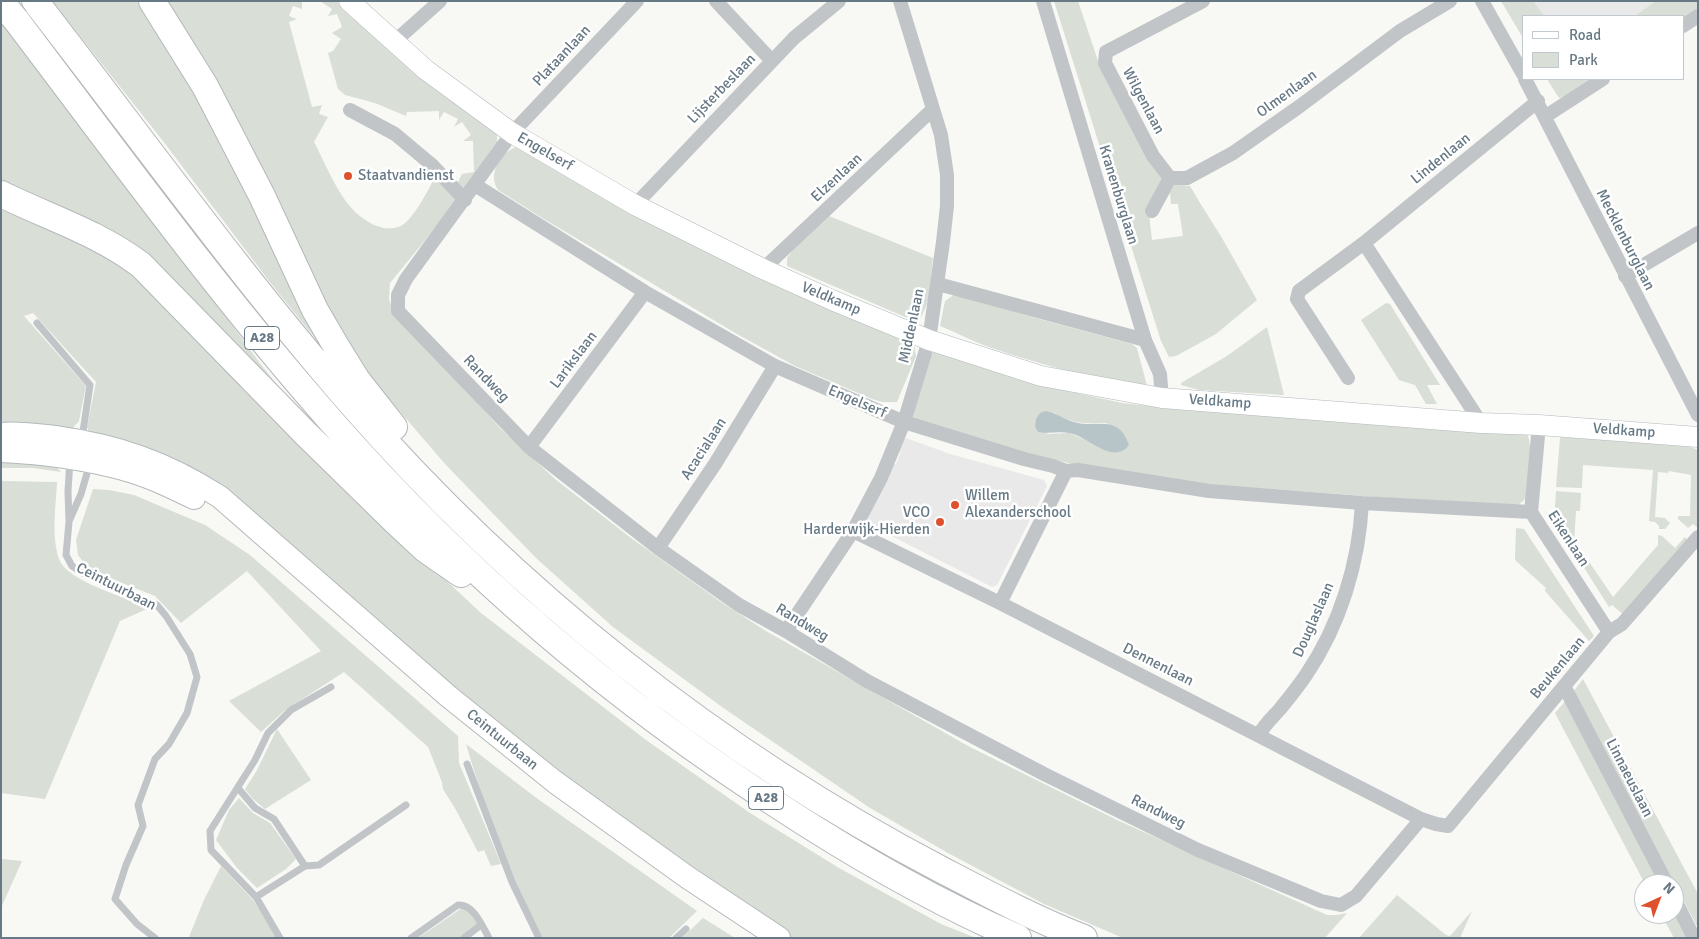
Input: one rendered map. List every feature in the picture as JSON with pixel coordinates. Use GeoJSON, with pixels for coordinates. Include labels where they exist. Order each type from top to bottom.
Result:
{"type":"FeatureCollection","features":[{"type":"Feature","properties":{"kind":"highway","name":"A28"},"geometry":{"type":"LineString","coordinates":[[152,1],[206,86],[262,196],[315,310],[357,380],[383,414],[526,582]]}},
{"type":"Feature","properties":{"kind":"highway","name":"A28"},"geometry":{"type":"LineString","coordinates":[[17,7],[216,238],[349,401],[418,476],[526,582],[670,699],[763,764],[844,816],[981,890],[1084,938]]}},
{"type":"Feature","properties":{"kind":"highway","name":"A28"},"geometry":{"type":"LineString","coordinates":[[17,7],[217,283],[330,420],[404,500],[498,592],[540,629],[652,718],[749,787],[829,838],[901,880],[1018,938]]}},
{"type":"Feature","properties":{"kind":"highway","name":"A28"},"geometry":{"type":"LineString","coordinates":[[1,194],[98,237],[120,249],[141,265],[305,433],[403,529],[425,548],[540,629]]}},
{"type":"Feature","properties":{"kind":"main road","name":"Ceintuurbaan"},"geometry":{"type":"LineString","coordinates":[[1,434],[42,436],[81,451]]}},
{"type":"Feature","properties":{"kind":"main road","name":"Ceintuurbaan"},"geometry":{"type":"LineString","coordinates":[[1,451],[35,453],[116,448],[155,461],[220,496],[243,519],[448,696],[555,782],[687,877],[779,938]]}},
{"type":"Feature","properties":{"kind":"street","name":"Engelserf"},"geometry":{"type":"LineString","coordinates":[[349,1],[426,70],[512,133],[635,204],[763,269]]}},
{"type":"Feature","properties":{"kind":"street"},"geometry":{"type":"LineString","coordinates":[[394,42],[440,1]]}},
{"type":"Feature","properties":{"kind":"street","name":"Plataanlaan"},"geometry":{"type":"LineString","coordinates":[[512,133],[637,1]]}},
{"type":"Feature","properties":{"kind":"street"},"geometry":{"type":"LineString","coordinates":[[716,1],[772,60]]}},
{"type":"Feature","properties":{"kind":"street","name":"Lijsterbeslaan"},"geometry":{"type":"LineString","coordinates":[[635,204],[794,38],[839,1]]}},
{"type":"Feature","properties":{"kind":"street","name":"Middenlaan"},"geometry":{"type":"LineString","coordinates":[[786,632],[853,531],[881,478],[904,422],[929,340],[947,206],[947,175],[941,136],[900,1]]}},
{"type":"Feature","properties":{"kind":"street","name":"Kranenburglaan"},"geometry":{"type":"LineString","coordinates":[[1043,1],[1145,340],[1160,374],[1162,398]]}},
{"type":"Feature","properties":{"kind":"street","name":"Wilgenlaan"},"geometry":{"type":"LineString","coordinates":[[1170,178],[1154,156],[1105,63],[1106,52],[1203,1]]}},
{"type":"Feature","properties":{"kind":"street","name":"Olmenlaan"},"geometry":{"type":"LineString","coordinates":[[1170,178],[1187,178],[1233,153],[1400,31],[1450,1]]}},
{"type":"Feature","properties":{"kind":"street"},"geometry":{"type":"LineString","coordinates":[[1482,1],[1522,72]]}},
{"type":"Feature","properties":{"kind":"street"},"geometry":{"type":"LineString","coordinates":[[1684,25],[1698,16]]}},
{"type":"Feature","properties":{"kind":"street","name":"Mecklenburglaan"},"geometry":{"type":"LineString","coordinates":[[1526,80],[1546,116],[1625,276],[1698,415]]}},
{"type":"Feature","properties":{"kind":"street"},"geometry":{"type":"LineString","coordinates":[[1546,116],[1600,80]]}},
{"type":"Feature","properties":{"kind":"street","name":"Lindenlaan"},"geometry":{"type":"LineString","coordinates":[[1348,378],[1297,299],[1300,291],[1364,243],[1538,101]]}},
{"type":"Feature","properties":{"kind":"street"},"geometry":{"type":"LineString","coordinates":[[350,110],[395,134],[432,165],[465,200]]}},
{"type":"Feature","properties":{"kind":"street","name":"Elzenlaan"},"geometry":{"type":"LineString","coordinates":[[763,269],[932,110]]}},
{"type":"Feature","properties":{"kind":"street","name":"Randweg"},"geometry":{"type":"LineString","coordinates":[[512,133],[406,279],[398,295],[398,311],[529,448],[658,548],[739,605],[867,681],[1044,774],[1198,850],[1321,901],[1341,905],[1356,896],[1421,820]]}},
{"type":"Feature","properties":{"kind":"street"},"geometry":{"type":"LineString","coordinates":[[1152,212],[1170,178]]}},
{"type":"Feature","properties":{"kind":"street","name":"Engelserf"},"geometry":{"type":"LineString","coordinates":[[475,185],[645,292],[775,366],[904,422]]}},
{"type":"Feature","properties":{"kind":"street"},"geometry":{"type":"LineString","coordinates":[[1625,276],[1698,233]]}},
{"type":"Feature","properties":{"kind":"street"},"geometry":{"type":"LineString","coordinates":[[1364,243],[1480,423]]}},
{"type":"Feature","properties":{"kind":"street","name":"Veldkamp"},"geometry":{"type":"LineString","coordinates":[[763,269],[929,340],[1041,376],[1162,398],[1480,423],[1539,425],[1698,437]]}},
{"type":"Feature","properties":{"kind":"street"},"geometry":{"type":"LineString","coordinates":[[938,284],[1145,340]]}},
{"type":"Feature","properties":{"kind":"street","name":"Larikslaan"},"geometry":{"type":"LineString","coordinates":[[529,448],[645,292]]}},
{"type":"Feature","properties":{"kind":"street","name":"Acacialaan"},"geometry":{"type":"LineString","coordinates":[[658,548],[715,464],[775,366]]}},
{"type":"Feature","properties":{"kind":"street"},"geometry":{"type":"LineString","coordinates":[[904,422],[1066,471],[1078,470],[1210,491],[1362,503],[1531,512]]}},
{"type":"Feature","properties":{"kind":"street","name":"Eikenlaan"},"geometry":{"type":"LineString","coordinates":[[1539,425],[1531,512],[1609,632]]}},
{"type":"Feature","properties":{"kind":"street"},"geometry":{"type":"LineString","coordinates":[[1000,603],[1066,471]]}},
{"type":"Feature","properties":{"kind":"street","name":"Douglaslaan"},"geometry":{"type":"LineString","coordinates":[[1259,735],[1307,674],[1336,619],[1353,566],[1358,542],[1362,503]]}},
{"type":"Feature","properties":{"kind":"street","name":"Dennenlaan"},"geometry":{"type":"LineString","coordinates":[[853,531],[1000,603],[1421,820],[1448,826]]}},
{"type":"Feature","properties":{"kind":"street","name":"Beukenlaan"},"geometry":{"type":"LineString","coordinates":[[1448,826],[1609,632],[1622,624],[1698,537]]}},
{"type":"Feature","properties":{"kind":"street","name":"Linnaeuslaan"},"geometry":{"type":"LineString","coordinates":[[1564,686],[1661,874]]}},
{"type":"Feature","properties":{"kind":"street"},"geometry":{"type":"LineString","coordinates":[[1684,918],[1694,938]]}},
{"type":"Feature","properties":{"kind":"lane"},"geometry":{"type":"LineString","coordinates":[[37,323],[90,385],[81,451]]}},
{"type":"Feature","properties":{"kind":"lane","name":"Ceintuurbaan"},"geometry":{"type":"LineString","coordinates":[[81,451],[68,491],[69,522],[66,555],[72,566],[83,573],[157,605],[190,654],[197,677],[187,713],[169,744],[155,758],[138,805],[143,826],[126,865],[115,899],[137,924],[155,938]]}},
{"type":"Feature","properties":{"kind":"lane","name":"Ceintuurbaan"},"geometry":{"type":"LineString","coordinates":[[69,522],[81,494],[81,451]]}},
{"type":"Feature","properties":{"kind":"lane"},"geometry":{"type":"LineString","coordinates":[[280,938],[256,897],[211,850],[210,831],[255,760],[268,733],[291,710],[331,687]]}},
{"type":"Feature","properties":{"kind":"lane"},"geometry":{"type":"LineString","coordinates":[[467,764],[512,882],[539,938]]}},
{"type":"Feature","properties":{"kind":"lane"},"geometry":{"type":"LineString","coordinates":[[238,788],[255,808],[274,819],[305,866]]}},
{"type":"Feature","properties":{"kind":"lane"},"geometry":{"type":"LineString","coordinates":[[256,897],[305,866],[319,866],[406,805]]}},
{"type":"Feature","properties":{"kind":"lane"},"geometry":{"type":"LineString","coordinates":[[411,938],[458,904],[464,904],[471,909],[489,938]]}},
{"type":"Feature","properties":{"kind":"lane"},"geometry":{"type":"LineString","coordinates":[[464,938],[481,925]]}},
{"type":"Feature","properties":{"kind":"lane"},"geometry":{"type":"LineString","coordinates":[[676,938],[686,929]]}},
{"type":"Feature","properties":{"kind":"shaded area"},"geometry":{"type":"Polygon","coordinates":[[[1529,1],[1662,1],[1642,15],[1537,15],[1529,1]]]}},
{"type":"Feature","properties":{"kind":"shaded area"},"geometry":{"type":"Polygon","coordinates":[[[1045,411],[1083,424],[1106,424],[1113,426],[1119,429],[1129,445],[1123,451],[1108,451],[1069,433],[1038,432],[1035,427],[1036,419],[1040,413],[1045,411]]]}},
{"type":"Feature","properties":{"kind":"shaded area","name":"Willem Alexanderschool"},"geometry":{"type":"Polygon","coordinates":[[[906,438],[950,454],[1044,480],[1047,486],[997,585],[992,587],[866,523],[866,516],[877,494],[881,493],[890,476],[887,474],[891,464],[896,464],[900,454],[898,450],[906,438]]]}},
{"type":"Feature","properties":{"kind":"green space"},"geometry":{"type":"Polygon","coordinates":[[[52,1],[138,1],[216,131],[326,352],[269,281],[163,141],[52,1]]]}},
{"type":"Feature","properties":{"kind":"green space"},"geometry":{"type":"Polygon","coordinates":[[[166,1],[302,1],[302,9],[293,6],[289,16],[297,19],[289,22],[312,107],[322,105],[319,114],[328,117],[314,142],[345,200],[362,218],[377,226],[393,228],[406,223],[411,217],[436,175],[458,200],[390,283],[389,299],[392,308],[501,429],[555,479],[631,538],[721,602],[766,631],[970,747],[1115,819],[1327,915],[1347,913],[1325,938],[1123,938],[1044,904],[948,853],[870,808],[722,707],[613,627],[536,558],[446,465],[377,385],[334,320],[252,147],[219,85],[166,1]]]}},
{"type":"Feature","properties":{"kind":"green space"},"geometry":{"type":"Polygon","coordinates":[[[320,1],[337,1],[348,12],[497,131],[497,143],[465,190],[459,188],[458,182],[462,174],[474,172],[473,141],[463,141],[471,135],[462,122],[454,127],[458,119],[444,112],[439,120],[439,111],[407,112],[406,116],[375,103],[345,95],[338,89],[328,53],[333,51],[341,39],[332,33],[342,27],[337,14],[328,16],[332,9],[320,1]]]}},
{"type":"Feature","properties":{"kind":"green space"},"geometry":{"type":"Polygon","coordinates":[[[1054,1],[1078,1],[1100,67],[1164,183],[1148,206],[1152,240],[1183,236],[1178,204],[1171,204],[1170,192],[1175,184],[1190,186],[1257,300],[1216,334],[1176,356],[1169,357],[1161,341],[1054,1]]]}},
{"type":"Feature","properties":{"kind":"green space"},"geometry":{"type":"Polygon","coordinates":[[[1501,1],[1533,1],[1543,15],[1522,15],[1522,36],[1501,1]]]}},
{"type":"Feature","properties":{"kind":"green space"},"geometry":{"type":"Polygon","coordinates":[[[1656,1],[1698,1],[1698,9],[1684,18],[1684,15],[1636,15],[1656,1]]]}},
{"type":"Feature","properties":{"kind":"green space"},"geometry":{"type":"Polygon","coordinates":[[[1,22],[208,292],[259,362],[282,391],[339,452],[173,291],[1,184],[1,22]]]}},
{"type":"Feature","properties":{"kind":"green space"},"geometry":{"type":"Polygon","coordinates":[[[1548,80],[1592,80],[1566,96],[1559,98],[1548,80]]]}},
{"type":"Feature","properties":{"kind":"green space"},"geometry":{"type":"Polygon","coordinates":[[[518,146],[914,343],[916,356],[897,402],[882,402],[872,399],[795,366],[737,334],[498,190],[494,177],[495,170],[501,158],[518,146]]]}},
{"type":"Feature","properties":{"kind":"green space"},"geometry":{"type":"Polygon","coordinates":[[[1,210],[117,257],[364,504],[481,613],[646,740],[750,813],[839,868],[941,924],[976,938],[790,938],[744,908],[566,779],[429,671],[298,550],[245,505],[91,437],[87,427],[96,382],[33,313],[24,316],[86,386],[79,421],[71,430],[1,429],[1,210]]]}},
{"type":"Feature","properties":{"kind":"green space"},"geometry":{"type":"Polygon","coordinates":[[[829,216],[933,258],[929,297],[920,318],[905,317],[787,266],[787,258],[793,250],[829,216]]]}},
{"type":"Feature","properties":{"kind":"green space"},"geometry":{"type":"Polygon","coordinates":[[[955,294],[1132,344],[1137,348],[1147,386],[1080,374],[1039,363],[986,346],[940,326],[945,301],[955,294]]]}},
{"type":"Feature","properties":{"kind":"green space"},"geometry":{"type":"Polygon","coordinates":[[[1386,303],[1390,304],[1440,385],[1427,385],[1437,404],[1426,404],[1415,385],[1399,380],[1361,320],[1386,303]]]}},
{"type":"Feature","properties":{"kind":"green space"},"geometry":{"type":"Polygon","coordinates":[[[1267,327],[1284,395],[1199,390],[1181,385],[1181,383],[1227,356],[1267,327]]]}},
{"type":"Feature","properties":{"kind":"green space"},"geometry":{"type":"Polygon","coordinates":[[[939,350],[1045,386],[1122,403],[1167,408],[1526,431],[1529,438],[1530,455],[1526,497],[1517,505],[1495,506],[1194,484],[1118,474],[1059,461],[971,437],[913,418],[932,353],[939,350]],[[1053,412],[1047,434],[1070,433],[1083,439],[1108,423],[1079,422],[1053,412]]]}},
{"type":"Feature","properties":{"kind":"green space"},"geometry":{"type":"Polygon","coordinates":[[[1560,437],[1686,445],[1698,450],[1698,526],[1693,524],[1688,528],[1678,519],[1678,516],[1690,516],[1691,475],[1669,471],[1668,473],[1658,472],[1655,517],[1665,518],[1670,523],[1665,529],[1659,529],[1655,522],[1649,521],[1653,470],[1583,465],[1582,488],[1556,487],[1560,437]]]}},
{"type":"Feature","properties":{"kind":"green space"},"geometry":{"type":"Polygon","coordinates":[[[1,457],[53,463],[61,472],[33,468],[1,468],[1,457]]]}},
{"type":"Feature","properties":{"kind":"green space"},"geometry":{"type":"Polygon","coordinates":[[[1,481],[57,482],[55,540],[59,559],[64,567],[85,582],[149,608],[120,621],[45,799],[1,793],[1,481]]]}},
{"type":"Feature","properties":{"kind":"green space"},"geometry":{"type":"Polygon","coordinates":[[[93,489],[134,495],[205,525],[250,555],[458,736],[459,763],[504,871],[501,864],[491,866],[484,850],[478,852],[443,789],[428,747],[344,672],[284,711],[261,732],[229,701],[321,651],[247,571],[181,623],[155,596],[89,570],[78,555],[76,540],[93,489]]]}},
{"type":"Feature","properties":{"kind":"green space"},"geometry":{"type":"Polygon","coordinates":[[[1556,491],[1581,493],[1580,511],[1576,511],[1574,543],[1567,543],[1554,522],[1556,491]]]}},
{"type":"Feature","properties":{"kind":"green space"},"geometry":{"type":"Polygon","coordinates":[[[1516,528],[1524,529],[1594,636],[1589,641],[1545,591],[1546,588],[1515,560],[1516,528]]]}},
{"type":"Feature","properties":{"kind":"green space"},"geometry":{"type":"Polygon","coordinates":[[[1658,535],[1662,536],[1675,548],[1685,537],[1688,541],[1624,615],[1612,605],[1609,607],[1571,547],[1578,547],[1581,550],[1613,597],[1658,545],[1658,535]]]}},
{"type":"Feature","properties":{"kind":"green space"},"geometry":{"type":"Polygon","coordinates":[[[1583,679],[1698,894],[1698,928],[1684,902],[1684,874],[1669,874],[1573,692],[1583,679]]]}},
{"type":"Feature","properties":{"kind":"green space"},"geometry":{"type":"Polygon","coordinates":[[[1567,699],[1657,874],[1640,874],[1555,713],[1567,699]]]}},
{"type":"Feature","properties":{"kind":"green space"},"geometry":{"type":"Polygon","coordinates":[[[277,729],[311,780],[265,809],[245,789],[256,772],[277,729]]]}},
{"type":"Feature","properties":{"kind":"green space"},"geometry":{"type":"Polygon","coordinates":[[[466,744],[535,797],[697,911],[669,938],[543,938],[520,892],[500,843],[466,744]]]}},
{"type":"Feature","properties":{"kind":"green space"},"geometry":{"type":"Polygon","coordinates":[[[239,798],[253,813],[270,823],[296,859],[286,869],[257,888],[237,868],[216,840],[229,810],[239,798]]]}},
{"type":"Feature","properties":{"kind":"green space"},"geometry":{"type":"Polygon","coordinates":[[[1,859],[22,861],[1,908],[1,859]]]}},
{"type":"Feature","properties":{"kind":"green space"},"geometry":{"type":"Polygon","coordinates":[[[221,866],[253,900],[278,938],[189,937],[204,900],[221,866]]]}},
{"type":"Feature","properties":{"kind":"green space"},"geometry":{"type":"Polygon","coordinates":[[[1397,895],[1446,935],[1450,936],[1472,911],[1460,938],[1359,938],[1397,895]]]}},
{"type":"Feature","properties":{"kind":"green space"},"geometry":{"type":"Polygon","coordinates":[[[462,908],[469,911],[478,924],[460,938],[418,938],[462,908]]]}},
{"type":"Feature","properties":{"kind":"green space"},"geometry":{"type":"Polygon","coordinates":[[[703,918],[735,938],[682,938],[703,918]]]}},
{"type":"Feature","properties":{"kind":"green space"},"geometry":{"type":"Polygon","coordinates":[[[1666,924],[1683,924],[1690,938],[1674,938],[1666,924]]]}},
{"type":"Feature","properties":{"kind":"place","name":"Staatvandienst"},"geometry":{"type":"Point","coordinates":[348,176]}},
{"type":"Feature","properties":{"kind":"place","name":"Willem Alexanderschool"},"geometry":{"type":"Point","coordinates":[955,505]}},
{"type":"Feature","properties":{"kind":"place","name":"VCO Harderwijk-Hierden"},"geometry":{"type":"Point","coordinates":[940,522]}}]}
